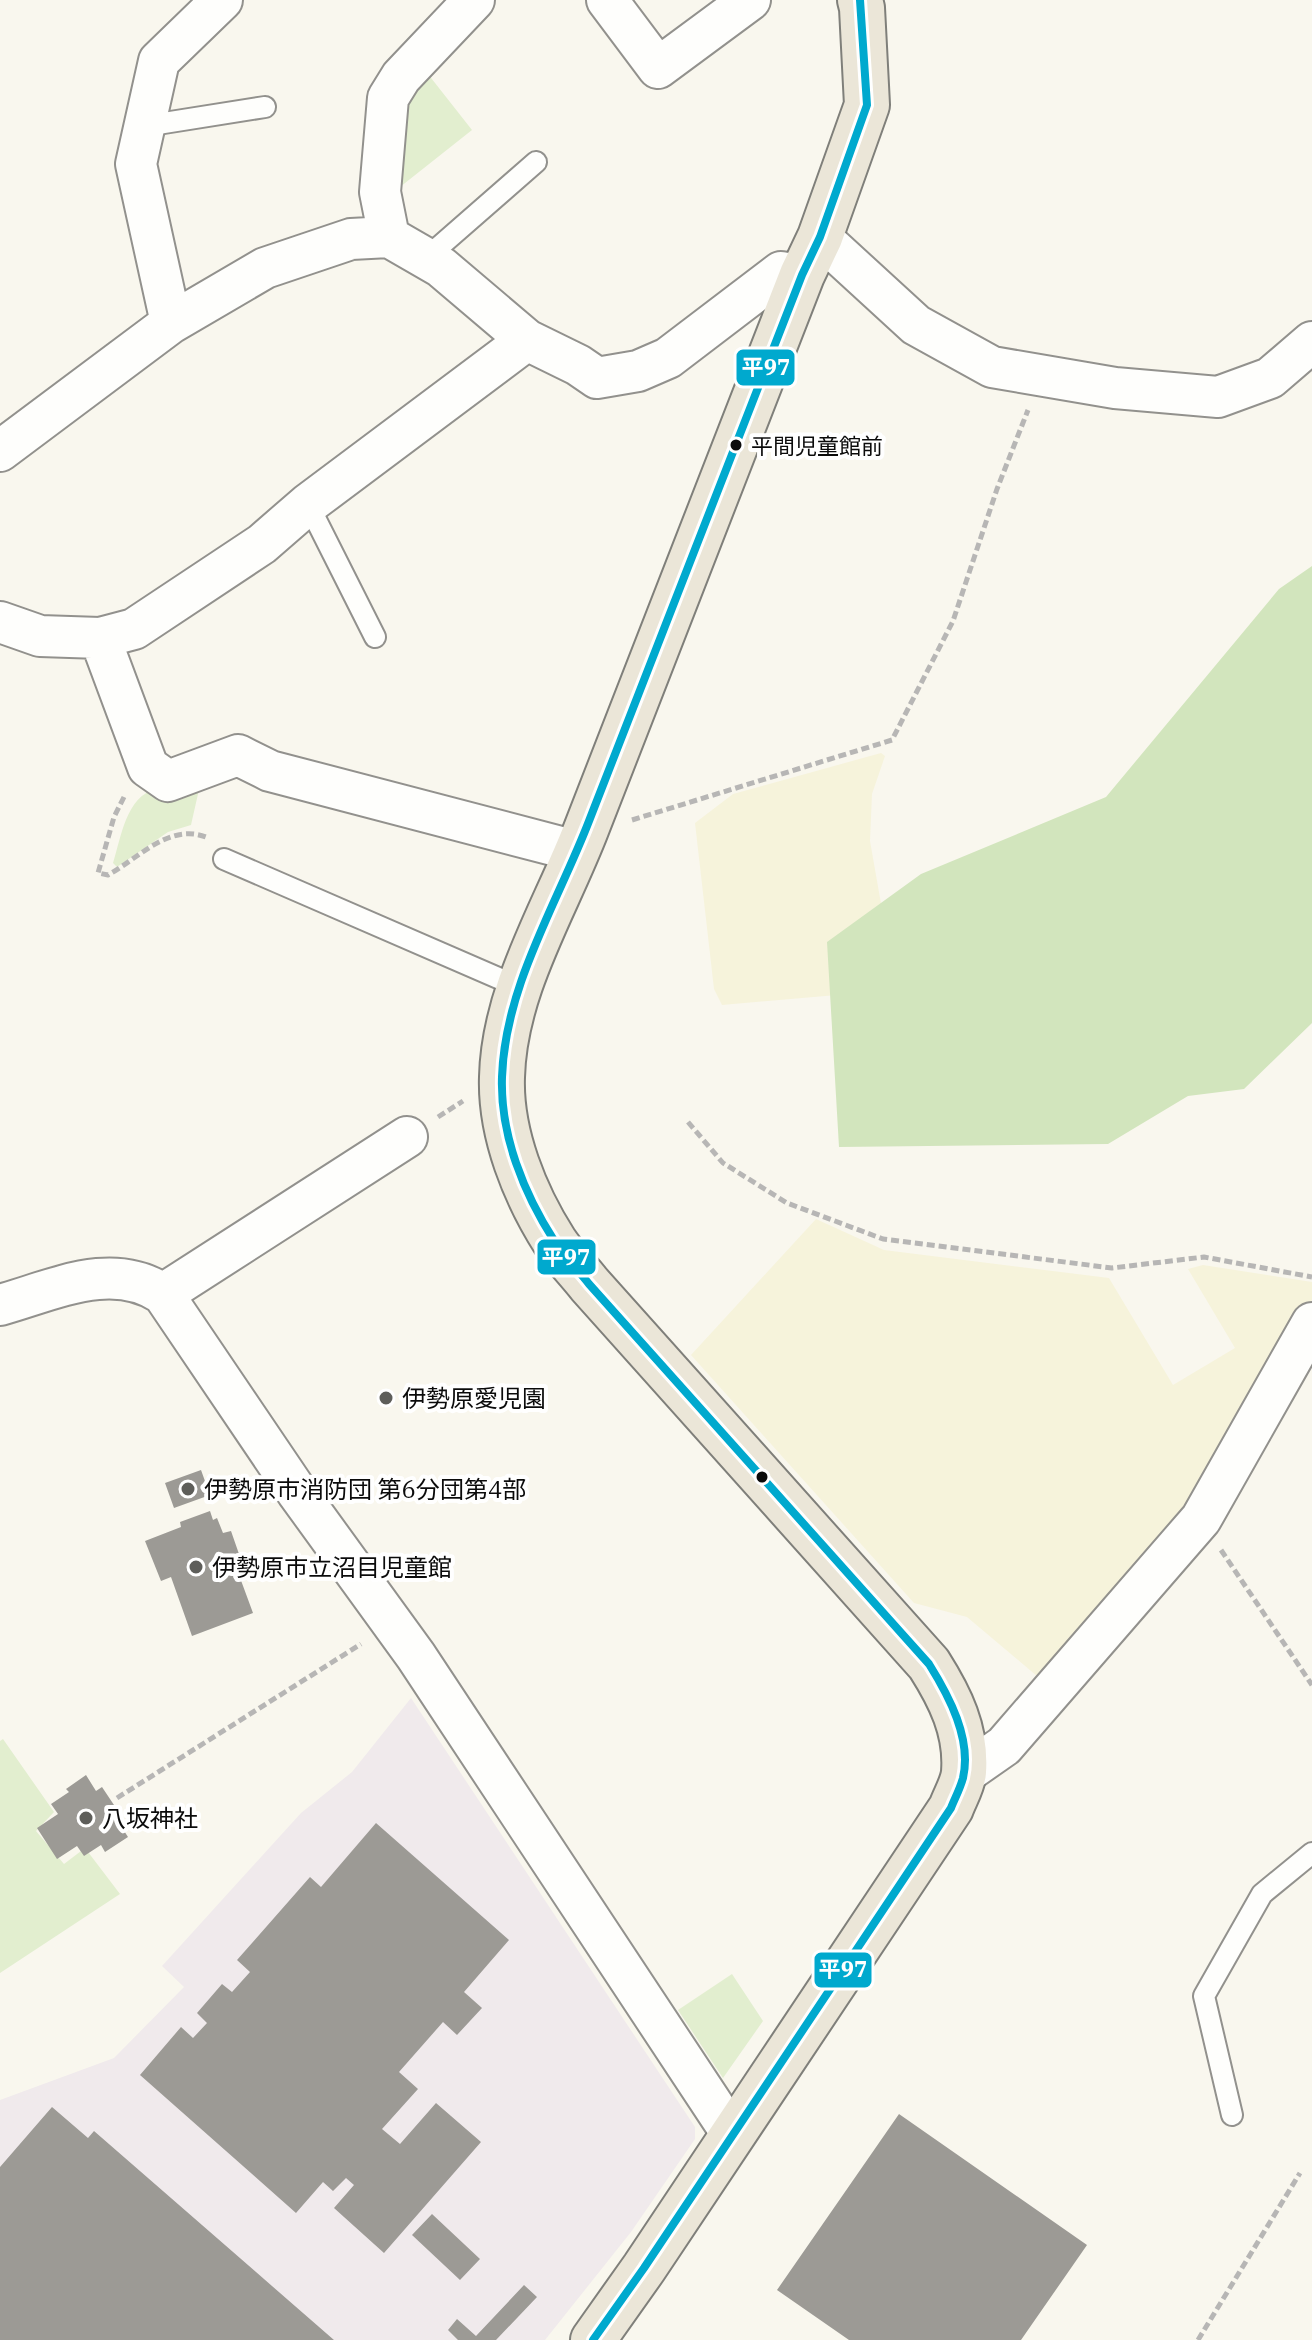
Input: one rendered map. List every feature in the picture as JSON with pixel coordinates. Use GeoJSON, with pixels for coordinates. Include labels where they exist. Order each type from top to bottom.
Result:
{"type":"FeatureCollection","features":[{"type":"Feature","properties":{"kind":"main road"},"geometry":{"type":"LineString","coordinates":[[593,2340],[951,1808],[964,1774],[960,1727],[947,1692],[929,1664],[589,1284],[556,1243],[529,1194],[512,1146],[502,1101],[507,1030],[519,987],[580,843],[811,256],[867,105],[860,0]]}},
{"type":"Feature","properties":{"kind":"street"},"geometry":{"type":"LineString","coordinates":[[171,323],[136,164],[159,61],[222,0]]}},
{"type":"Feature","properties":{"kind":"street"},"geometry":{"type":"LineString","coordinates":[[389,237],[380,192],[388,98],[401,77],[474,0]]}},
{"type":"Feature","properties":{"kind":"street"},"geometry":{"type":"LineString","coordinates":[[607,0],[658,68],[750,0]]}},
{"type":"Feature","properties":{"kind":"street"},"geometry":{"type":"LineString","coordinates":[[0,451],[171,323],[265,268],[351,239],[389,237],[441,267],[527,340],[597,378],[638,371],[668,358],[781,272],[811,256],[916,325],[992,367],[1042,376],[1115,388],[1218,397],[1270,378],[1312,342]]}},
{"type":"Feature","properties":{"kind":"street"},"geometry":{"type":"LineString","coordinates":[[0,622],[40,636],[100,638],[134,629],[262,544],[308,504],[527,340]]}},
{"type":"Feature","properties":{"kind":"street"},"geometry":{"type":"LineString","coordinates":[[100,638],[148,767],[168,781],[238,755],[270,771],[580,843]]}},
{"type":"Feature","properties":{"kind":"street"},"geometry":{"type":"LineString","coordinates":[[163,1294],[407,1137]]}},
{"type":"Feature","properties":{"kind":"street"},"geometry":{"type":"LineString","coordinates":[[0,1305],[100,1277],[145,1282],[163,1294],[297,1492],[392,1624],[732,2134]]}},
{"type":"Feature","properties":{"kind":"street"},"geometry":{"type":"LineString","coordinates":[[964,1774],[1004,1746],[1201,1519],[1312,1323]]}},
{"type":"Feature","properties":{"kind":"lane"},"geometry":{"type":"LineString","coordinates":[[145,126],[265,107]]}},
{"type":"Feature","properties":{"kind":"lane"},"geometry":{"type":"LineString","coordinates":[[425,259],[536,162]]}},
{"type":"Feature","properties":{"kind":"lane"},"geometry":{"type":"LineString","coordinates":[[308,504],[375,637]]}},
{"type":"Feature","properties":{"kind":"lane"},"geometry":{"type":"LineString","coordinates":[[224,859],[519,987]]}},
{"type":"Feature","properties":{"kind":"lane"},"geometry":{"type":"LineString","coordinates":[[1232,2115],[1204,1996],[1262,1894],[1312,1853]]}},
{"type":"Feature","properties":{"kind":"path"},"geometry":{"type":"LineString","coordinates":[[580,843],[892,740],[953,621],[997,489],[1042,376]]}},
{"type":"Feature","properties":{"kind":"path"},"geometry":{"type":"LineString","coordinates":[[114,817],[98,873],[108,875],[166,837],[191,832],[209,838],[224,859]]}},
{"type":"Feature","properties":{"kind":"path"},"geometry":{"type":"LineString","coordinates":[[407,1137],[502,1076]]}},
{"type":"Feature","properties":{"kind":"path"},"geometry":{"type":"LineString","coordinates":[[688,1122],[723,1163],[787,1203],[883,1239],[1112,1268],[1204,1257],[1312,1277]]}},
{"type":"Feature","properties":{"kind":"path"},"geometry":{"type":"LineString","coordinates":[[1201,1519],[1312,1685]]}},
{"type":"Feature","properties":{"kind":"path"},"geometry":{"type":"LineString","coordinates":[[117,1798],[392,1624]]}},
{"type":"Feature","properties":{"kind":"path"},"geometry":{"type":"LineString","coordinates":[[1198,2340],[1300,2173]]}},
{"type":"Feature","properties":{"kind":"shaded area"},"geometry":{"type":"Polygon","coordinates":[[[881,753],[885,756],[872,794],[870,841],[893,972],[883,991],[722,1005],[714,989],[695,823],[733,794],[881,753]]]}},
{"type":"Feature","properties":{"kind":"shaded area"},"geometry":{"type":"Polygon","coordinates":[[[816,1219],[884,1250],[1109,1278],[1173,1385],[1235,1348],[1188,1269],[1203,1265],[1312,1282],[1312,1300],[1228,1455],[1044,1682],[967,1617],[914,1603],[691,1355],[816,1219]]]}},
{"type":"Feature","properties":{"kind":"shaded area"},"geometry":{"type":"Polygon","coordinates":[[[411,1698],[695,2127],[695,2139],[631,2232],[545,2340],[0,2340],[0,2100],[114,2058],[184,1987],[162,1966],[301,1813],[352,1772],[411,1698]]]}},
{"type":"Feature","properties":{"kind":"green space"},"geometry":{"type":"Polygon","coordinates":[[[424,69],[472,130],[400,187],[393,95],[424,69]]]}},
{"type":"Feature","properties":{"kind":"green space"},"geometry":{"type":"Polygon","coordinates":[[[1312,566],[1312,1023],[1244,1089],[1188,1096],[1108,1144],[839,1147],[827,942],[921,874],[1106,797],[1279,589],[1312,566]]]}},
{"type":"Feature","properties":{"kind":"green space"},"geometry":{"type":"Polygon","coordinates":[[[200,785],[191,825],[168,832],[117,867],[113,863],[126,819],[138,800],[156,789],[200,785]]]}},
{"type":"Feature","properties":{"kind":"green space"},"geometry":{"type":"Polygon","coordinates":[[[3,1739],[54,1812],[36,1831],[64,1864],[85,1848],[120,1894],[0,1973],[0,1741],[3,1739]]]}},
{"type":"Feature","properties":{"kind":"green space"},"geometry":{"type":"Polygon","coordinates":[[[732,1974],[763,2021],[723,2078],[678,2010],[732,1974]]]}},
{"type":"Feature","properties":{"kind":"building","name":"伊勢原市消防団 第6分団第4部"},"geometry":{"type":"Polygon","coordinates":[[[201,1470],[210,1495],[174,1508],[165,1483],[201,1470]]]}},
{"type":"Feature","properties":{"kind":"building","name":"伊勢原市立沼目児童館"},"geometry":{"type":"Polygon","coordinates":[[[210,1511],[213,1520],[217,1518],[223,1533],[231,1531],[239,1554],[232,1556],[253,1613],[192,1636],[171,1577],[161,1581],[145,1541],[181,1527],[180,1522],[210,1511]]]}},
{"type":"Feature","properties":{"kind":"building","name":"八坂神社"},"geometry":{"type":"Polygon","coordinates":[[[86,1775],[96,1791],[102,1787],[122,1817],[117,1820],[128,1837],[105,1852],[101,1845],[84,1856],[77,1846],[57,1859],[37,1828],[58,1814],[51,1804],[86,1775]]]}},
{"type":"Feature","properties":{"kind":"building"},"geometry":{"type":"Polygon","coordinates":[[[376,1823],[509,1940],[464,1992],[482,2008],[457,2035],[443,2022],[399,2072],[418,2089],[382,2129],[400,2144],[436,2103],[481,2142],[384,2253],[334,2208],[354,2185],[346,2178],[333,2191],[323,2182],[296,2213],[140,2075],[181,2027],[193,2038],[207,2023],[197,2013],[222,1984],[232,1992],[250,1972],[237,1960],[310,1877],[321,1887],[376,1823]]]}},
{"type":"Feature","properties":{"kind":"building"},"geometry":{"type":"Polygon","coordinates":[[[52,2107],[88,2138],[94,2131],[334,2340],[0,2340],[0,2167],[52,2107]]]}},
{"type":"Feature","properties":{"kind":"building"},"geometry":{"type":"Polygon","coordinates":[[[899,2114],[1087,2245],[1021,2340],[849,2340],[777,2290],[899,2114]]]}},
{"type":"Feature","properties":{"kind":"building"},"geometry":{"type":"Polygon","coordinates":[[[432,2214],[480,2259],[460,2280],[412,2235],[432,2214]]]}},
{"type":"Feature","properties":{"kind":"building"},"geometry":{"type":"Polygon","coordinates":[[[524,2285],[537,2297],[496,2340],[458,2340],[448,2330],[457,2319],[476,2336],[524,2285]]]}},
{"type":"Feature","properties":{"kind":"transit line","name":"平97"},"geometry":{"type":"LineString","coordinates":[[593,2340],[951,1808],[962,1782],[965,1763],[957,1718],[929,1664],[589,1284],[555,1242],[533,1204],[516,1163],[502,1099],[505,1043],[522,978],[589,821],[802,275],[820,237],[867,105],[860,0]]}},
{"type":"Feature","properties":{"kind":"place","name":"平間児童館前"},"geometry":{"type":"Point","coordinates":[736,445]}},
{"type":"Feature","properties":{"kind":"place","name":"伊勢原愛児園"},"geometry":{"type":"Point","coordinates":[386,1398]}},
{"type":"Feature","properties":{"kind":"place","name":"伊勢原市消防団 第6分団第4部"},"geometry":{"type":"Point","coordinates":[188,1489]}},
{"type":"Feature","properties":{"kind":"place","name":"伊勢原市立沼目児童館"},"geometry":{"type":"Point","coordinates":[196,1567]}},
{"type":"Feature","properties":{"kind":"place","name":"八坂神社"},"geometry":{"type":"Point","coordinates":[86,1818]}}]}
